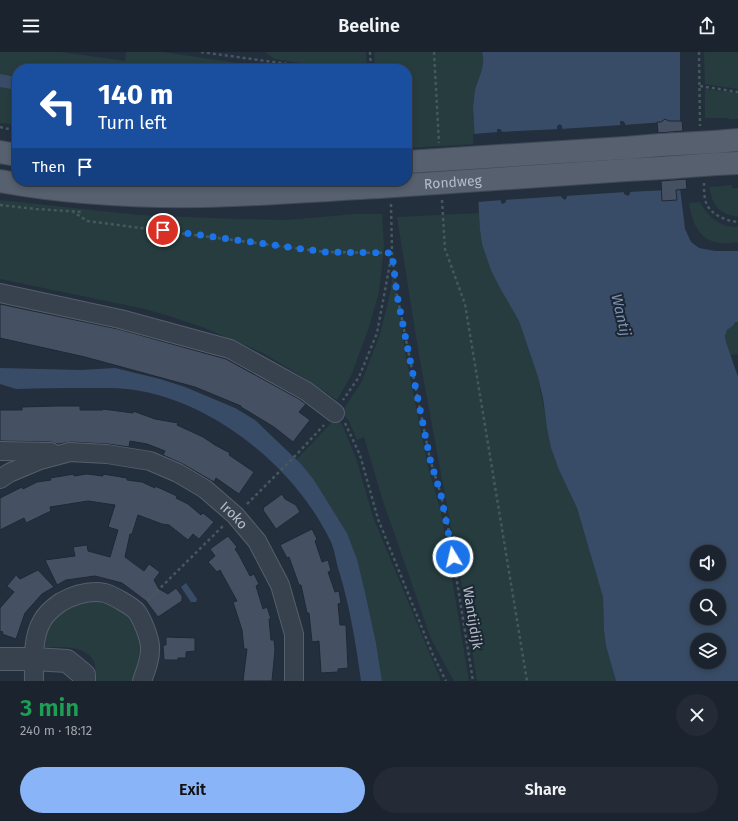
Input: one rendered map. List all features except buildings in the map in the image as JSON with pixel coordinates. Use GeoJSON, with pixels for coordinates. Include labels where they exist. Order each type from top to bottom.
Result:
{"type":"FeatureCollection","features":[{"type":"Feature","properties":{"kind":"main road","name":"Rondweg"},"geometry":{"type":"LineString","coordinates":[[412,162],[738,140]]}},
{"type":"Feature","properties":{"kind":"main road"},"geometry":{"type":"LineString","coordinates":[[0,152],[12,154]]}},
{"type":"Feature","properties":{"kind":"main road","name":"Rondweg"},"geometry":{"type":"LineString","coordinates":[[42,186],[93,192],[195,196],[385,195],[738,163]]}},
{"type":"Feature","properties":{"kind":"main road","name":"Rondweg"},"geometry":{"type":"LineString","coordinates":[[0,181],[12,182]]}},
{"type":"Feature","properties":{"kind":"street"},"geometry":{"type":"LineString","coordinates":[[0,294],[120,319],[230,349],[306,392],[335,413]]}},
{"type":"Feature","properties":{"kind":"street","name":"Iroko"},"geometry":{"type":"LineString","coordinates":[[0,451],[107,454],[150,461],[178,473],[205,489],[235,514],[257,541],[280,585],[294,634],[294,681]]}},
{"type":"Feature","properties":{"kind":"street","name":"Iroko"},"geometry":{"type":"LineString","coordinates":[[0,479],[9,473],[40,460],[70,452]]}},
{"type":"Feature","properties":{"kind":"street"},"geometry":{"type":"LineString","coordinates":[[34,681],[36,636],[42,621],[53,607],[68,598],[86,592],[106,593],[136,611],[146,630],[150,646],[149,664],[142,681]]}},
{"type":"Feature","properties":{"kind":"street"},"geometry":{"type":"LineString","coordinates":[[0,659],[67,661],[84,675],[84,681]]}},
{"type":"Feature","properties":{"kind":"path"},"geometry":{"type":"LineString","coordinates":[[201,52],[288,64]]}},
{"type":"Feature","properties":{"kind":"path"},"geometry":{"type":"LineString","coordinates":[[370,52],[371,64]]}},
{"type":"Feature","properties":{"kind":"path"},"geometry":{"type":"LineString","coordinates":[[434,52],[439,147]]}},
{"type":"Feature","properties":{"kind":"path"},"geometry":{"type":"LineString","coordinates":[[700,86],[738,92]]}},
{"type":"Feature","properties":{"kind":"path"},"geometry":{"type":"LineString","coordinates":[[0,127],[12,130]]}},
{"type":"Feature","properties":{"kind":"path"},"geometry":{"type":"LineString","coordinates":[[442,194],[445,249],[465,304],[527,681]]}},
{"type":"Feature","properties":{"kind":"path","name":"Wantijdijk"},"geometry":{"type":"LineString","coordinates":[[385,195],[397,295],[430,459],[441,495],[448,526],[473,681]]}},
{"type":"Feature","properties":{"kind":"path"},"geometry":{"type":"LineString","coordinates":[[0,205],[72,211],[87,221],[325,252],[392,253],[377,333],[359,377],[335,413],[279,473],[136,611]]}},
{"type":"Feature","properties":{"kind":"path"},"geometry":{"type":"LineString","coordinates":[[335,413],[345,423],[360,455],[378,519],[433,655],[446,681]]}},
{"type":"Feature","properties":{"kind":"green space"},"geometry":{"type":"Polygon","coordinates":[[[0,52],[61,52],[125,61],[126,52],[163,52],[244,64],[12,64],[12,124],[0,123],[0,52]]]}},
{"type":"Feature","properties":{"kind":"green space"},"geometry":{"type":"Polygon","coordinates":[[[265,52],[366,52],[367,64],[307,64],[274,59],[265,52]]]}},
{"type":"Feature","properties":{"kind":"green space"},"geometry":{"type":"Polygon","coordinates":[[[374,52],[482,52],[483,67],[475,91],[473,104],[476,144],[412,148],[412,64],[375,64],[374,52]]]}},
{"type":"Feature","properties":{"kind":"green space"},"geometry":{"type":"Polygon","coordinates":[[[704,52],[738,52],[738,89],[705,84],[704,52]]]}},
{"type":"Feature","properties":{"kind":"green space"},"geometry":{"type":"Polygon","coordinates":[[[705,89],[738,93],[738,119],[705,118],[705,89]]]}},
{"type":"Feature","properties":{"kind":"green space"},"geometry":{"type":"Polygon","coordinates":[[[732,185],[732,188],[738,188],[738,217],[725,213],[718,208],[713,200],[709,187],[732,185]]]}},
{"type":"Feature","properties":{"kind":"green space"},"geometry":{"type":"Polygon","coordinates":[[[0,200],[139,215],[238,219],[287,220],[355,214],[382,214],[384,247],[379,292],[368,330],[351,376],[337,400],[263,353],[202,327],[145,309],[0,279],[0,200]]]}},
{"type":"Feature","properties":{"kind":"green space"},"geometry":{"type":"Polygon","coordinates":[[[700,202],[706,212],[715,220],[732,227],[738,227],[738,242],[719,243],[706,238],[701,234],[694,223],[689,203],[700,202]]]}},
{"type":"Feature","properties":{"kind":"green space"},"geometry":{"type":"Polygon","coordinates":[[[480,213],[482,244],[519,321],[538,377],[551,448],[559,470],[577,508],[603,597],[606,646],[616,681],[477,681],[462,587],[419,355],[397,217],[480,213]]]}},
{"type":"Feature","properties":{"kind":"green space"},"geometry":{"type":"Polygon","coordinates":[[[393,274],[406,357],[428,467],[441,512],[469,681],[454,681],[431,639],[382,498],[364,437],[357,440],[349,421],[342,412],[362,381],[380,334],[390,294],[393,274]]]}},
{"type":"Feature","properties":{"kind":"green space"},"geometry":{"type":"Polygon","coordinates":[[[735,322],[738,322],[738,354],[730,355],[725,336],[727,330],[734,325],[735,322]]]}},
{"type":"Feature","properties":{"kind":"green space"},"geometry":{"type":"Polygon","coordinates":[[[334,420],[337,420],[342,424],[357,461],[373,517],[441,681],[382,681],[376,643],[365,592],[357,559],[347,533],[314,480],[296,460],[334,420]]]}},
{"type":"Feature","properties":{"kind":"green space"},"geometry":{"type":"Polygon","coordinates":[[[86,600],[108,603],[127,615],[137,629],[142,651],[139,667],[131,681],[95,681],[95,665],[92,658],[86,653],[79,649],[71,648],[38,647],[40,639],[64,606],[86,600]]]}},
{"type":"Feature","properties":{"kind":"water","name":"Wantij"},"geometry":{"type":"Polygon","coordinates":[[[482,52],[680,52],[680,188],[685,229],[691,242],[699,248],[715,251],[738,251],[738,322],[735,322],[734,325],[727,330],[725,336],[738,377],[738,681],[616,681],[606,646],[603,597],[577,508],[559,470],[551,448],[538,377],[519,321],[491,270],[482,244],[473,106],[475,90],[483,62],[482,52]],[[666,119],[662,122],[667,193],[672,194],[666,119]],[[620,121],[624,194],[628,196],[630,194],[625,123],[620,121]],[[560,124],[557,126],[561,197],[565,200],[567,197],[562,126],[560,124]],[[497,129],[501,203],[503,204],[506,202],[502,131],[497,129]]]}},
{"type":"Feature","properties":{"kind":"water"},"geometry":{"type":"Polygon","coordinates":[[[0,74],[12,76],[12,89],[0,87],[0,74]]]}},
{"type":"Feature","properties":{"kind":"water"},"geometry":{"type":"Polygon","coordinates":[[[0,368],[81,370],[115,368],[185,387],[235,408],[255,420],[301,464],[314,480],[347,533],[357,559],[365,592],[376,643],[382,681],[361,681],[355,639],[331,542],[299,491],[278,468],[255,447],[229,428],[203,413],[175,400],[138,390],[106,388],[16,389],[0,384],[0,368]]]}},
{"type":"Feature","properties":{"kind":"water"},"geometry":{"type":"Polygon","coordinates":[[[186,583],[197,599],[196,602],[191,602],[181,587],[186,583]]]}},
{"type":"Feature","properties":{"kind":"pier"},"geometry":{"type":"Polygon","coordinates":[[[664,122],[669,190],[628,192],[623,125],[664,122]]]}},
{"type":"Feature","properties":{"kind":"pier"},"geometry":{"type":"Polygon","coordinates":[[[622,125],[626,192],[565,196],[560,129],[622,125]]]}},
{"type":"Feature","properties":{"kind":"pier"},"geometry":{"type":"Polygon","coordinates":[[[559,129],[563,196],[504,200],[500,132],[559,129]]]}},
{"type":"Feature","properties":{"kind":"pier"},"geometry":{"type":"Polygon","coordinates":[[[498,132],[503,200],[477,202],[473,134],[498,132]]]}},
{"type":"Feature","properties":{"kind":"route"},"geometry":{"type":"LineString","coordinates":[[163,230],[325,252],[392,253],[397,295],[430,459],[441,495],[453,557]]}}]}
